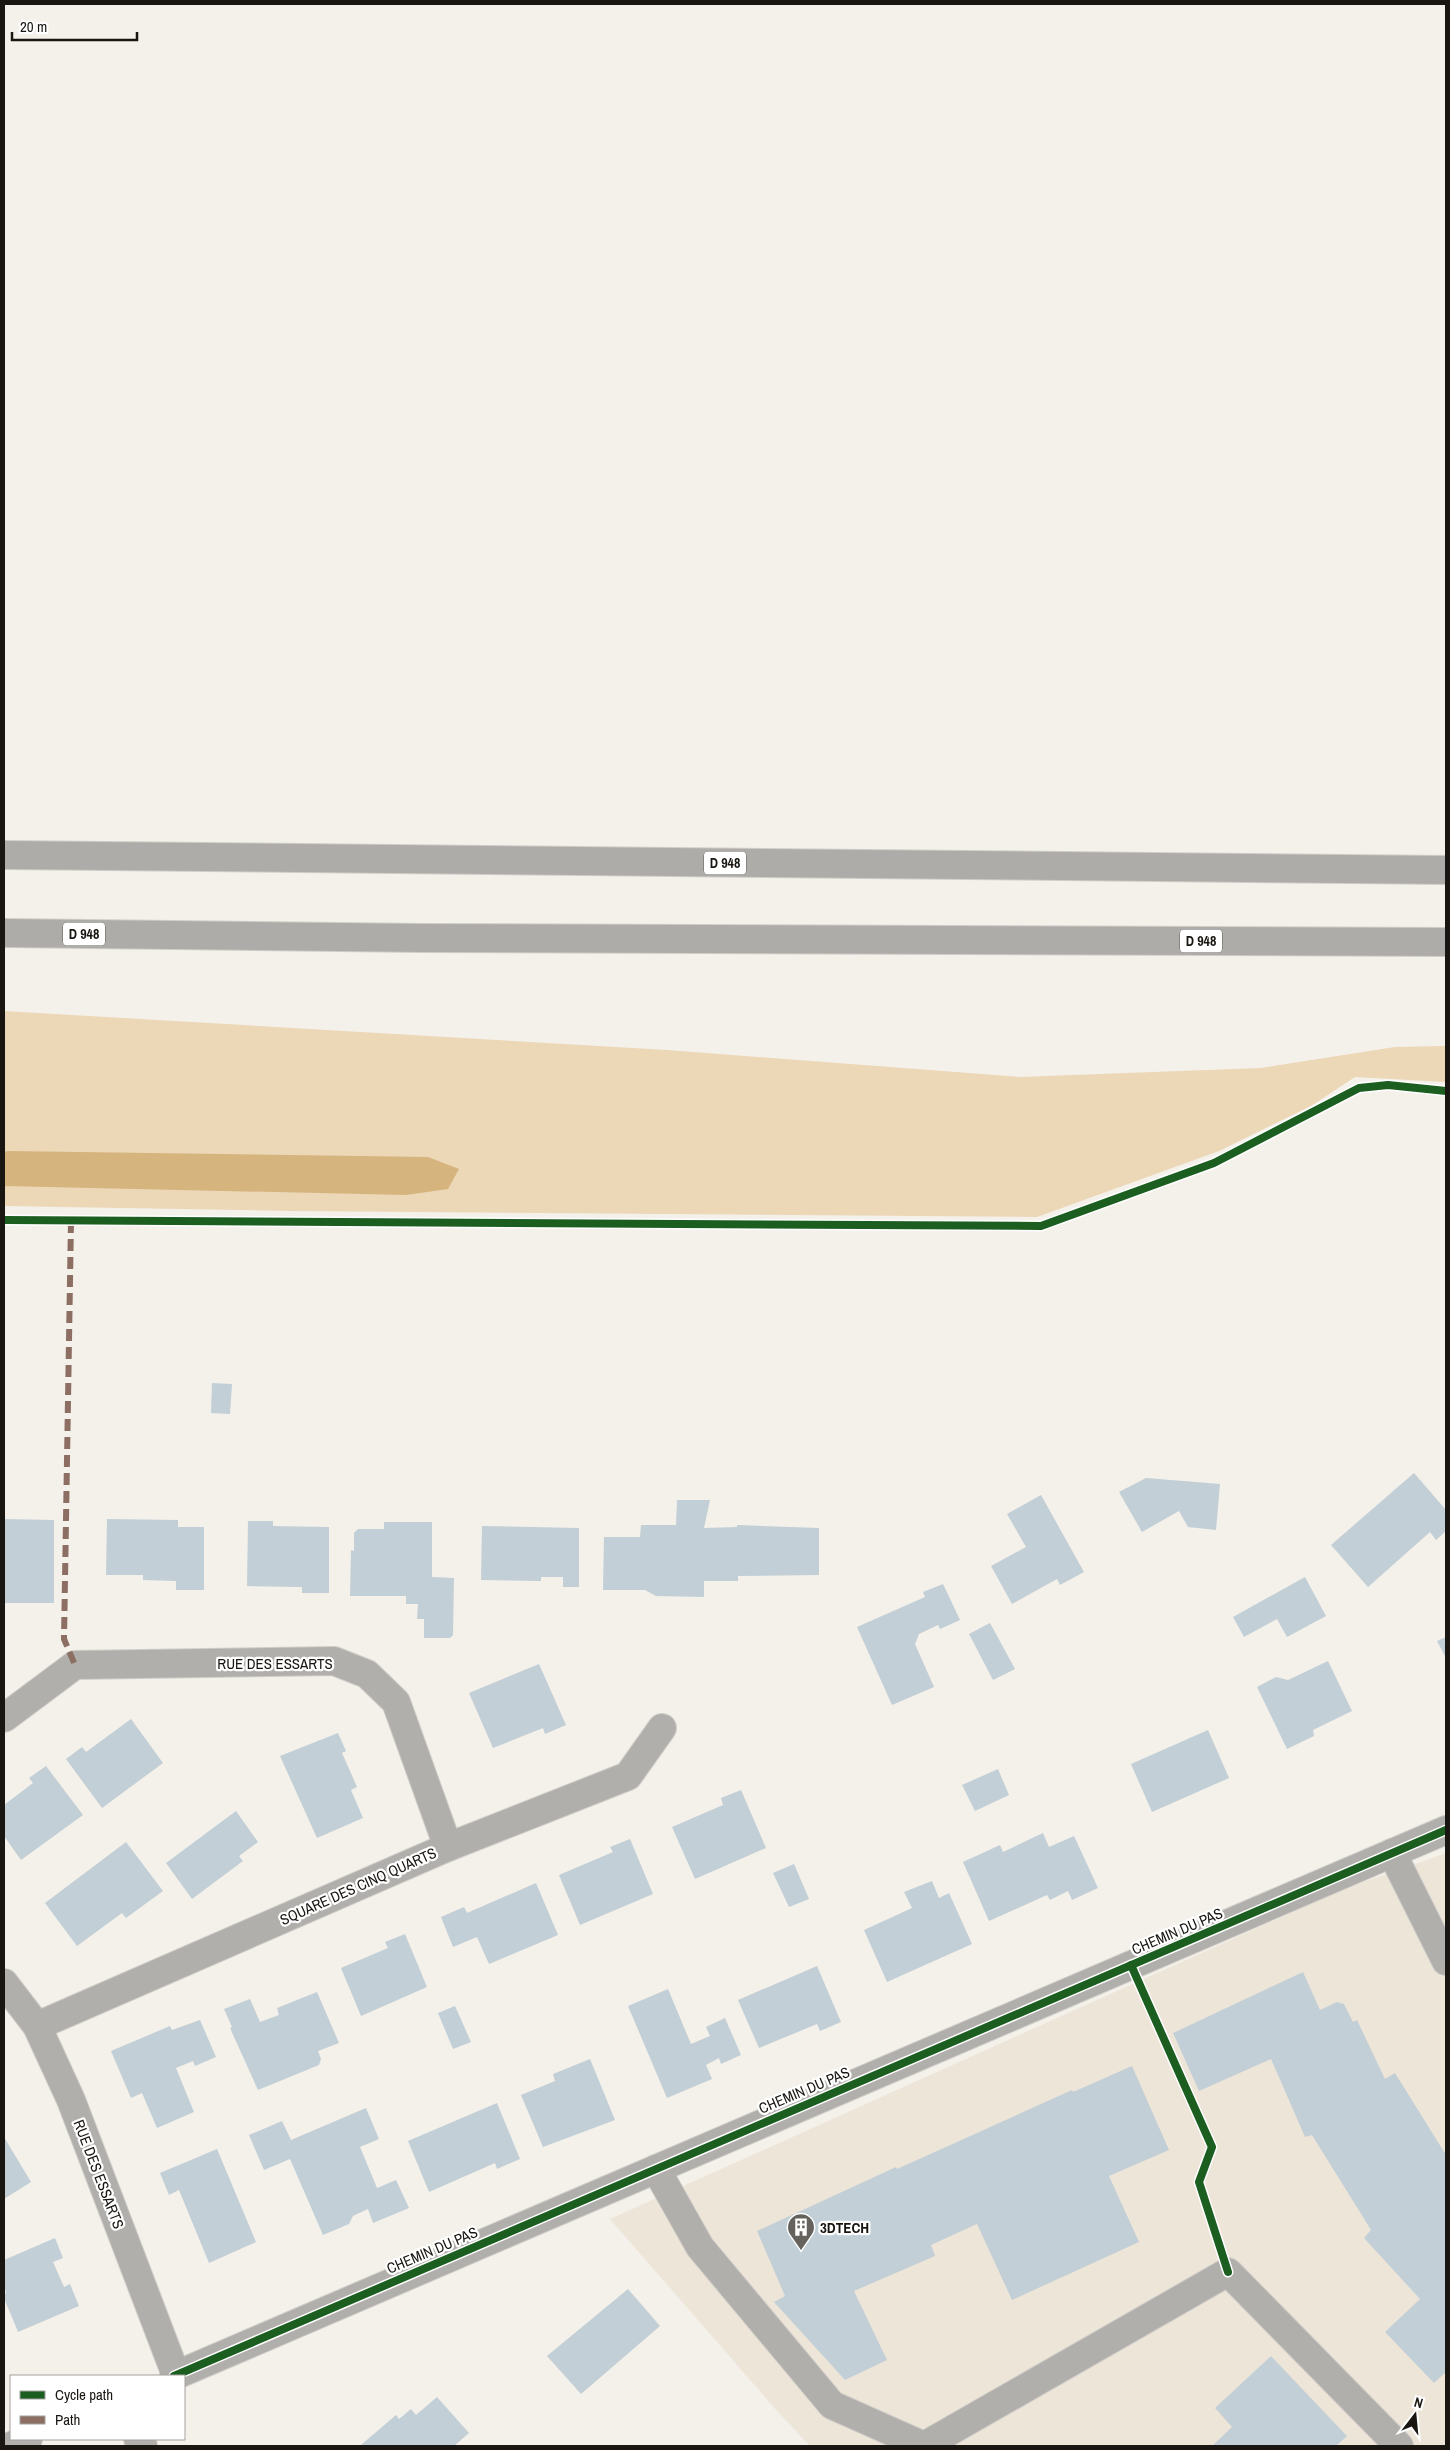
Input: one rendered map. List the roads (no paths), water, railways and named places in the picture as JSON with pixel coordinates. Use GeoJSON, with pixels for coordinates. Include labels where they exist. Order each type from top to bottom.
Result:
{"type":"FeatureCollection","features":[{"type":"Feature","properties":{"kind":"highway","name":"D 948"},"geometry":{"type":"LineString","coordinates":[[4,855],[1446,870]]}},
{"type":"Feature","properties":{"kind":"highway","name":"D 948"},"geometry":{"type":"LineString","coordinates":[[4,932],[422,938],[1446,942]]}},
{"type":"Feature","properties":{"kind":"street","name":"RUE DES ESSARTS"},"geometry":{"type":"LineString","coordinates":[[4,1718],[75,1665],[334,1660],[367,1674],[396,1702],[448,1846]]}},
{"type":"Feature","properties":{"kind":"street","name":"SQUARE DES CINQ QUARTS"},"geometry":{"type":"LineString","coordinates":[[36,2026],[448,1846],[628,1776],[662,1728]]}},
{"type":"Feature","properties":{"kind":"street","name":"CHEMIN DU PAS"},"geometry":{"type":"LineString","coordinates":[[177,2375],[1446,1830]]}},
{"type":"Feature","properties":{"kind":"street"},"geometry":{"type":"LineString","coordinates":[[1392,1853],[1446,1961]]}},
{"type":"Feature","properties":{"kind":"street","name":"RUE DES ESSARTS"},"geometry":{"type":"LineString","coordinates":[[4,1983],[36,2026],[70,2100],[175,2375]]}},
{"type":"Feature","properties":{"kind":"street"},"geometry":{"type":"LineString","coordinates":[[656,2169],[700,2248],[832,2405],[924,2446],[1228,2272],[1399,2446]]}},
{"type":"Feature","properties":{"kind":"street"},"geometry":{"type":"LineString","coordinates":[[11,2446],[26,2440]]}},
{"type":"Feature","properties":{"kind":"place","name":"3DTECH"},"geometry":{"type":"Point","coordinates":[801,2251]}}]}
